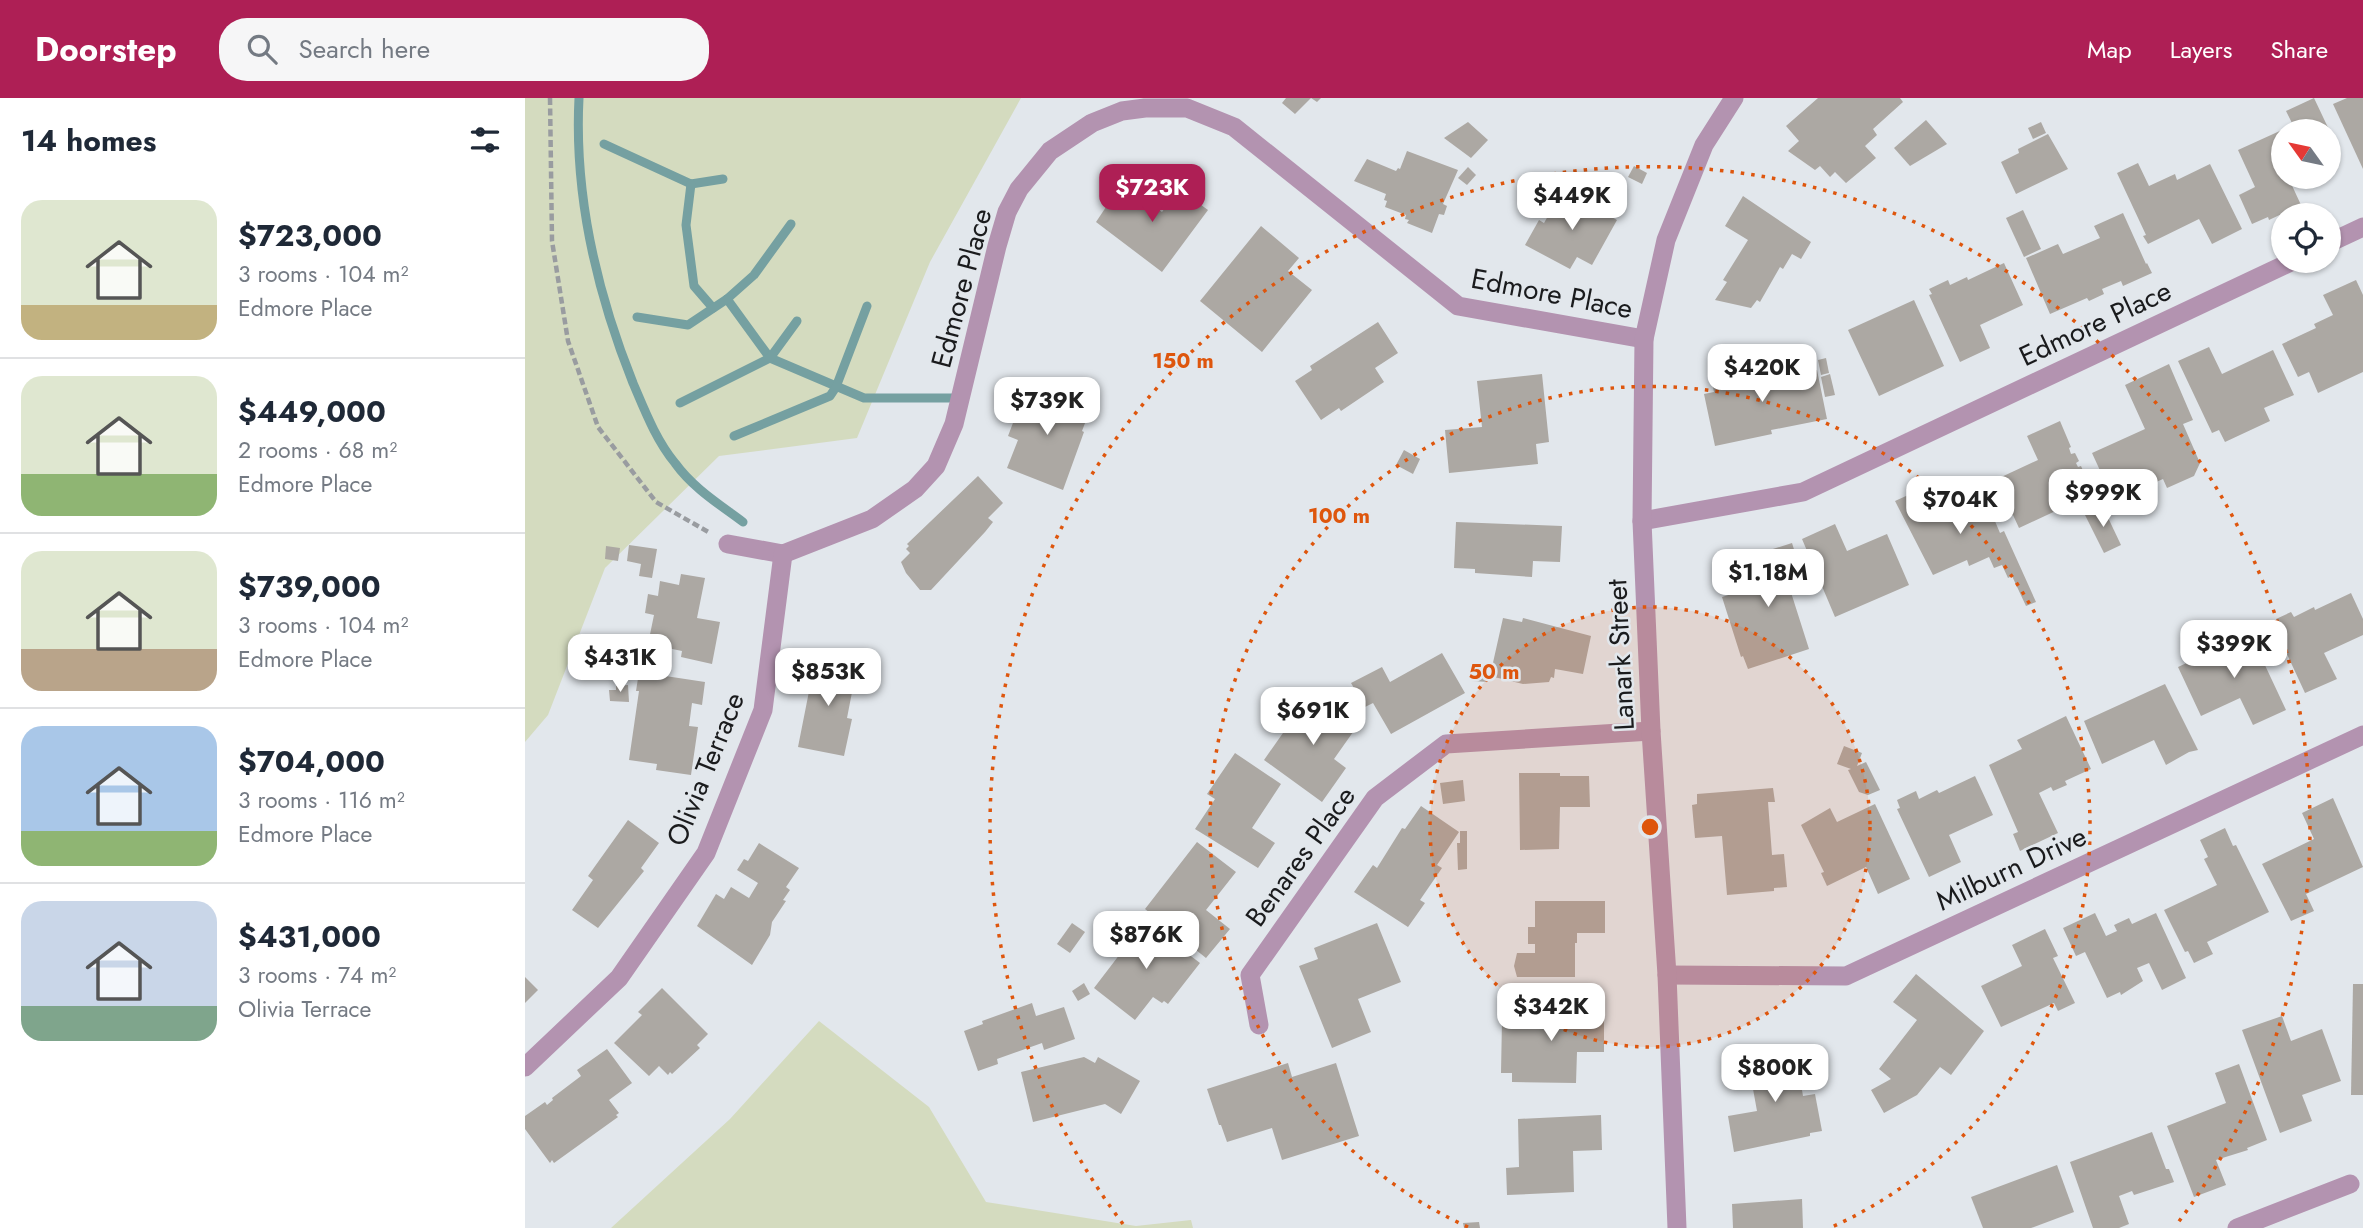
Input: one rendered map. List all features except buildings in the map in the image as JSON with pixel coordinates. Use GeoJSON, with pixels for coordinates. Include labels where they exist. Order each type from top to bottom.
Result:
{"type":"FeatureCollection","features":[{"type":"Feature","properties":{"kind":"street","name":"Lanark Street"},"geometry":{"type":"LineString","coordinates":[[1677,1228],[1667,975],[1651,731],[1642,521],[1644,339],[1666,240],[1704,145],[1734,98]]}},
{"type":"Feature","properties":{"kind":"street","name":"Edmore Place"},"geometry":{"type":"LineString","coordinates":[[783,554],[872,519],[915,489],[936,466],[954,424],[997,246],[1007,212],[1019,189],[1050,151],[1092,123],[1122,111],[1187,108],[1234,127],[1458,306],[1644,339]]}},
{"type":"Feature","properties":{"kind":"street"},"geometry":{"type":"LineString","coordinates":[[2341,238],[2363,228]]}},
{"type":"Feature","properties":{"kind":"street","name":"Edmore Place"},"geometry":{"type":"LineString","coordinates":[[1642,521],[1803,492],[2271,271]]}},
{"type":"Feature","properties":{"kind":"street"},"geometry":{"type":"LineString","coordinates":[[728,544],[783,554]]}},
{"type":"Feature","properties":{"kind":"street","name":"Olivia Terrace"},"geometry":{"type":"LineString","coordinates":[[525,1067],[619,978],[706,853],[763,710],[783,554]]}},
{"type":"Feature","properties":{"kind":"street","name":"Benares Place"},"geometry":{"type":"LineString","coordinates":[[1259,1025],[1250,975],[1375,798],[1446,744],[1651,731]]}},
{"type":"Feature","properties":{"kind":"street","name":"Milburn Drive"},"geometry":{"type":"LineString","coordinates":[[1667,975],[1846,976],[2363,735]]}},
{"type":"Feature","properties":{"kind":"street"},"geometry":{"type":"LineString","coordinates":[[2237,1228],[2350,1184]]}},
{"type":"Feature","properties":{"kind":"path"},"geometry":{"type":"LineString","coordinates":[[550,98],[552,241],[568,341],[598,427],[656,502],[728,544]]}},
{"type":"Feature","properties":{"kind":"green space"},"geometry":{"type":"Polygon","coordinates":[[[525,98],[1021,98],[930,262],[857,438],[719,456],[605,568],[548,715],[525,742],[525,98]]]}},
{"type":"Feature","properties":{"kind":"green space"},"geometry":{"type":"Polygon","coordinates":[[[819,1021],[929,1107],[986,1202],[1136,1226],[1191,1220],[1193,1228],[611,1228],[730,1119],[819,1021]]]}},
{"type":"Feature","properties":{"kind":"waterway"},"geometry":{"type":"LineString","coordinates":[[579,98],[578,135],[584,208],[599,279],[633,383],[657,435],[682,472],[698,488],[743,522]]}},
{"type":"Feature","properties":{"kind":"waterway"},"geometry":{"type":"LineString","coordinates":[[604,144],[691,184],[723,179]]}},
{"type":"Feature","properties":{"kind":"waterway"},"geometry":{"type":"LineString","coordinates":[[691,184],[686,225],[694,286],[713,308]]}},
{"type":"Feature","properties":{"kind":"waterway"},"geometry":{"type":"LineString","coordinates":[[637,317],[688,325],[727,299],[754,275],[791,224]]}},
{"type":"Feature","properties":{"kind":"waterway"},"geometry":{"type":"LineString","coordinates":[[727,299],[770,358],[864,398],[960,398]]}},
{"type":"Feature","properties":{"kind":"waterway"},"geometry":{"type":"LineString","coordinates":[[734,436],[830,396],[836,387],[867,306]]}},
{"type":"Feature","properties":{"kind":"waterway"},"geometry":{"type":"LineString","coordinates":[[680,403],[770,358],[797,321]]}}]}
